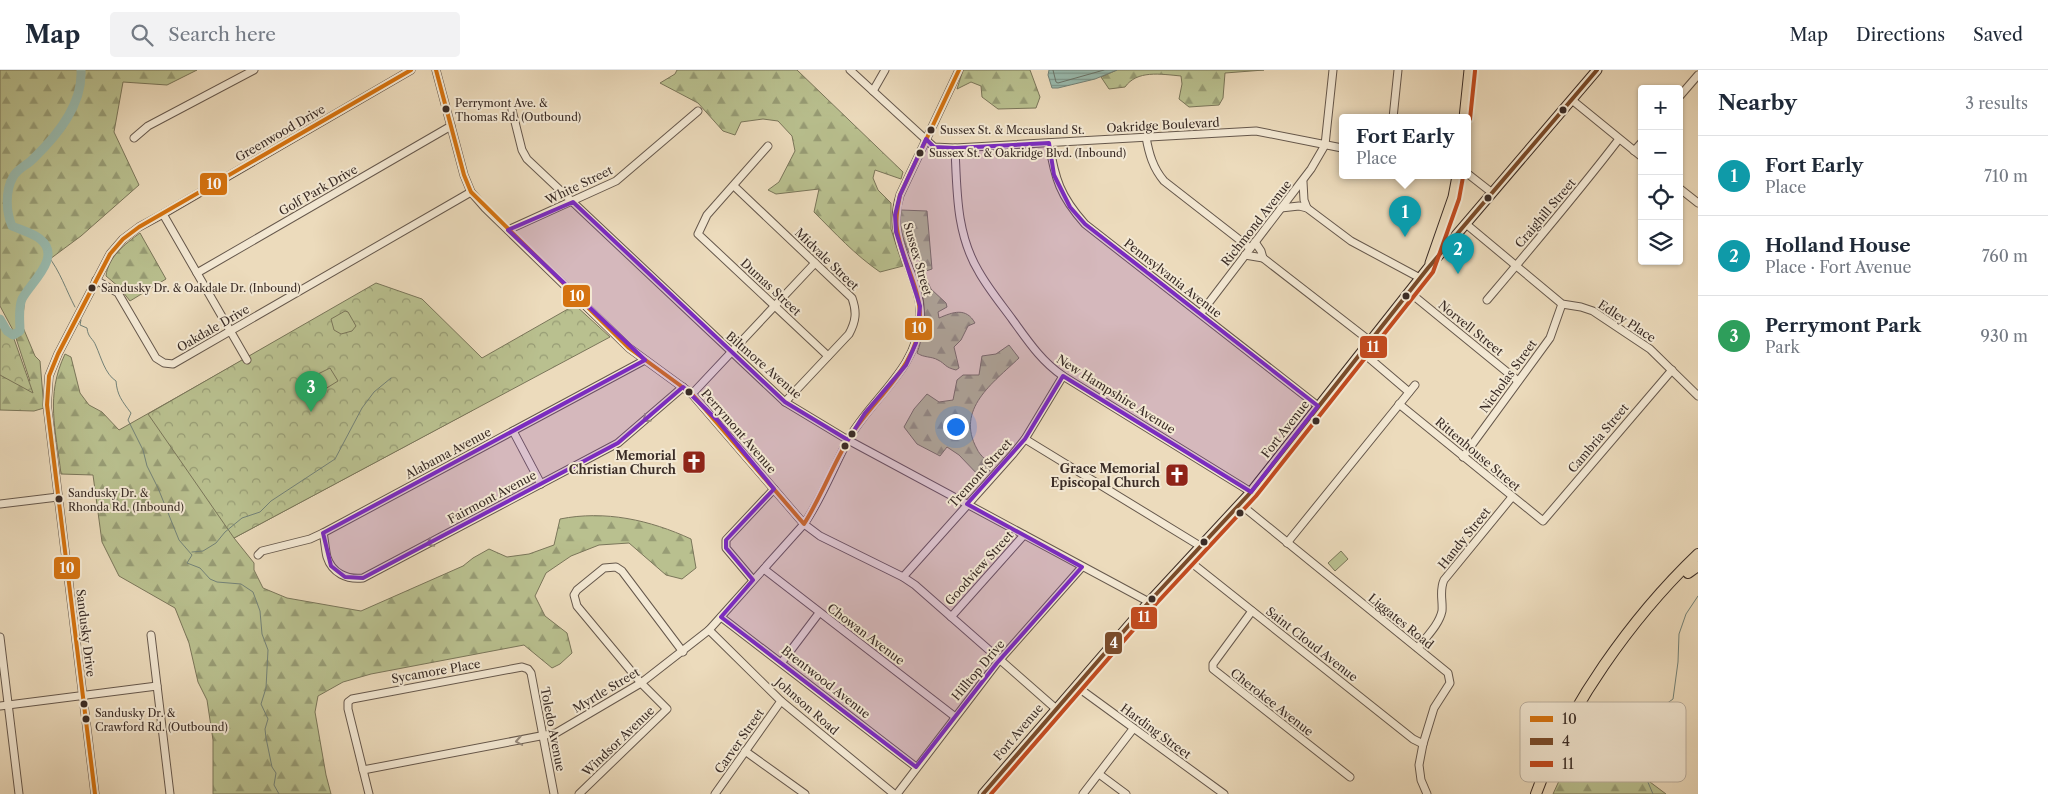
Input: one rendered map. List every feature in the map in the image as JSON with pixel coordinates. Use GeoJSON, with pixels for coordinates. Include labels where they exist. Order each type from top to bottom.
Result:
{"type":"FeatureCollection","features":[{"type":"Feature","properties":{"kind":"highway"},"geometry":{"type":"LineString","coordinates":[[1581,702],[1610,657],[1656,598],[1698,554]]}},
{"type":"Feature","properties":{"kind":"highway"},"geometry":{"type":"LineString","coordinates":[[1589,702],[1601,681],[1648,617],[1688,573],[1698,565]]}},
{"type":"Feature","properties":{"kind":"highway"},"geometry":{"type":"LineString","coordinates":[[1536,794],[1542,782]]}},
{"type":"Feature","properties":{"kind":"highway"},"geometry":{"type":"LineString","coordinates":[[1543,794],[1549,782]]}},
{"type":"Feature","properties":{"kind":"main road"},"geometry":{"type":"LineString","coordinates":[[1464,114],[1470,70]]}},
{"type":"Feature","properties":{"kind":"main road","name":"Fort Avenue"},"geometry":{"type":"LineString","coordinates":[[982,794],[1149,602],[1251,492],[1428,268],[1597,70]]}},
{"type":"Feature","properties":{"kind":"main road"},"geometry":{"type":"LineString","coordinates":[[1428,268],[1453,197],[1456,179]]}},
{"type":"Feature","properties":{"kind":"street"},"geometry":{"type":"LineString","coordinates":[[134,138],[148,126],[254,70]]}},
{"type":"Feature","properties":{"kind":"street","name":"Perrymont Avenue"},"geometry":{"type":"LineString","coordinates":[[436,70],[464,175],[471,192],[629,348],[692,394],[804,524],[820,536],[916,585],[1055,708]]}},
{"type":"Feature","properties":{"kind":"street","name":"Oakridge Boulevard"},"geometry":{"type":"LineString","coordinates":[[850,70],[934,147],[955,148],[1256,131],[1339,148]]}},
{"type":"Feature","properties":{"kind":"street"},"geometry":{"type":"LineString","coordinates":[[873,92],[885,70]]}},
{"type":"Feature","properties":{"kind":"street","name":"Sussex Street"},"geometry":{"type":"LineString","coordinates":[[804,524],[814,510],[848,440],[865,413],[906,365],[916,343],[920,306],[916,287],[896,232],[895,215],[900,194],[959,70]]}},
{"type":"Feature","properties":{"kind":"street"},"geometry":{"type":"LineString","coordinates":[[1324,145],[1332,70]]}},
{"type":"Feature","properties":{"kind":"street"},"geometry":{"type":"LineString","coordinates":[[1393,114],[1398,70]]}},
{"type":"Feature","properties":{"kind":"street","name":"Greenwood Drive"},"geometry":{"type":"LineString","coordinates":[[83,304],[110,254],[123,238],[408,71]]}},
{"type":"Feature","properties":{"kind":"street"},"geometry":{"type":"LineString","coordinates":[[1683,92],[1698,75]]}},
{"type":"Feature","properties":{"kind":"street"},"geometry":{"type":"LineString","coordinates":[[1572,100],[1638,154]]}},
{"type":"Feature","properties":{"kind":"street","name":"Biltmore Avenue"},"geometry":{"type":"LineString","coordinates":[[512,110],[524,155],[785,402],[848,440],[1149,602]]}},
{"type":"Feature","properties":{"kind":"street","name":"White Street"},"geometry":{"type":"LineString","coordinates":[[508,230],[616,182],[698,111]]}},
{"type":"Feature","properties":{"kind":"street","name":"Golf Park Drive"},"geometry":{"type":"LineString","coordinates":[[197,273],[451,126]]}},
{"type":"Feature","properties":{"kind":"street"},"geometry":{"type":"LineString","coordinates":[[1146,137],[1156,172],[1164,181],[1250,248]]}},
{"type":"Feature","properties":{"kind":"street","name":"Craighill Street"},"geometry":{"type":"LineString","coordinates":[[1487,300],[1533,244],[1556,220],[1619,139]]}},
{"type":"Feature","properties":{"kind":"street","name":"Pennsylvania Avenue"},"geometry":{"type":"LineString","coordinates":[[1049,143],[1054,175],[1070,207],[1085,224],[1318,406]]}},
{"type":"Feature","properties":{"kind":"street","name":"Richmond Avenue"},"geometry":{"type":"LineString","coordinates":[[1201,313],[1303,180],[1324,145]]}},
{"type":"Feature","properties":{"kind":"street"},"geometry":{"type":"LineString","coordinates":[[734,186],[768,146]]}},
{"type":"Feature","properties":{"kind":"street"},"geometry":{"type":"LineString","coordinates":[[1634,151],[1638,146]]}},
{"type":"Feature","properties":{"kind":"street","name":"New Hampshire Avenue"},"geometry":{"type":"LineString","coordinates":[[955,148],[958,212],[966,243],[978,272],[1036,352],[1049,366],[1063,376],[1251,492]]}},
{"type":"Feature","properties":{"kind":"street"},"geometry":{"type":"LineString","coordinates":[[1471,176],[1491,192]]}},
{"type":"Feature","properties":{"kind":"street"},"geometry":{"type":"LineString","coordinates":[[1303,180],[1304,200],[1307,208]]}},
{"type":"Feature","properties":{"kind":"street","name":"Dumas Street"},"geometry":{"type":"LineString","coordinates":[[734,186],[707,215],[698,234],[828,356]]}},
{"type":"Feature","properties":{"kind":"street","name":"Midvale Street"},"geometry":{"type":"LineString","coordinates":[[734,186],[852,298],[856,308],[856,322],[849,334],[785,402]]}},
{"type":"Feature","properties":{"kind":"street"},"geometry":{"type":"LineString","coordinates":[[1683,191],[1698,203]]}},
{"type":"Feature","properties":{"kind":"street","name":"Oakdale Drive"},"geometry":{"type":"LineString","coordinates":[[96,280],[118,293],[156,358],[164,364],[173,364],[471,192]]}},
{"type":"Feature","properties":{"kind":"street"},"geometry":{"type":"LineString","coordinates":[[1281,208],[1299,206],[1307,208],[1351,241],[1420,278]]}},
{"type":"Feature","properties":{"kind":"street"},"geometry":{"type":"LineString","coordinates":[[163,214],[246,360]]}},
{"type":"Feature","properties":{"kind":"street","name":"Edley Place"},"geometry":{"type":"LineString","coordinates":[[1466,224],[1562,304],[1593,311],[1650,349],[1698,396]]}},
{"type":"Feature","properties":{"kind":"street"},"geometry":{"type":"LineString","coordinates":[[1255,242],[1261,251],[1262,258]]}},
{"type":"Feature","properties":{"kind":"street"},"geometry":{"type":"LineString","coordinates":[[1245,255],[1262,258],[1370,341]]}},
{"type":"Feature","properties":{"kind":"street"},"geometry":{"type":"LineString","coordinates":[[692,394],[816,263]]}},
{"type":"Feature","properties":{"kind":"street","name":"Norvell Street"},"geometry":{"type":"LineString","coordinates":[[1409,292],[1518,381]]}},
{"type":"Feature","properties":{"kind":"street","name":"Sandusky Drive"},"geometry":{"type":"LineString","coordinates":[[83,304],[49,376],[47,406],[94,794]]}},
{"type":"Feature","properties":{"kind":"street","name":"Nicholas Street"},"geometry":{"type":"LineString","coordinates":[[1463,456],[1550,338],[1562,304]]}},
{"type":"Feature","properties":{"kind":"street"},"geometry":{"type":"LineString","coordinates":[[1362,352],[1410,392]]}},
{"type":"Feature","properties":{"kind":"street","name":"Alabama Avenue"},"geometry":{"type":"LineString","coordinates":[[258,554],[262,551],[301,542],[323,533],[645,360]]}},
{"type":"Feature","properties":{"kind":"street","name":"Cambria Street"},"geometry":{"type":"LineString","coordinates":[[1542,521],[1672,370]]}},
{"type":"Feature","properties":{"kind":"street","name":"Tremont Street"},"geometry":{"type":"LineString","coordinates":[[903,577],[1025,439],[1063,376]]}},
{"type":"Feature","properties":{"kind":"street"},"geometry":{"type":"LineString","coordinates":[[1287,543],[1415,385]]}},
{"type":"Feature","properties":{"kind":"street","name":"Fairmont Avenue"},"geometry":{"type":"LineString","coordinates":[[323,533],[327,558],[334,570],[350,578],[363,578],[618,443],[683,387]]}},
{"type":"Feature","properties":{"kind":"street","name":"Rittenhouse Street"},"geometry":{"type":"LineString","coordinates":[[1399,404],[1542,521]]}},
{"type":"Feature","properties":{"kind":"street"},"geometry":{"type":"LineString","coordinates":[[513,431],[541,484]]}},
{"type":"Feature","properties":{"kind":"street"},"geometry":{"type":"LineString","coordinates":[[1025,439],[1200,546]]}},
{"type":"Feature","properties":{"kind":"street"},"geometry":{"type":"LineString","coordinates":[[753,580],[726,548],[726,540],[774,489]]}},
{"type":"Feature","properties":{"kind":"street"},"geometry":{"type":"LineString","coordinates":[[0,504],[58,497]]}},
{"type":"Feature","properties":{"kind":"street","name":"Handy Street"},"geometry":{"type":"LineString","coordinates":[[1418,648],[1439,620],[1442,610],[1440,588],[1444,580],[1512,497]]}},
{"type":"Feature","properties":{"kind":"street","name":"Liggates Road"},"geometry":{"type":"LineString","coordinates":[[1240,504],[1448,673],[1450,679],[1434,708],[1419,765],[1421,780],[1427,794]]}},
{"type":"Feature","properties":{"kind":"street","name":"Myrtle Street"},"geometry":{"type":"LineString","coordinates":[[363,770],[556,734],[641,683],[709,630],[804,524]]}},
{"type":"Feature","properties":{"kind":"street","name":"Goodview Street"},"geometry":{"type":"LineString","coordinates":[[951,617],[1024,535]]}},
{"type":"Feature","properties":{"kind":"street","name":"Saint Cloud Avenue"},"geometry":{"type":"LineString","coordinates":[[1188,560],[1423,744]]}},
{"type":"Feature","properties":{"kind":"street","name":"Hilltop Drive"},"geometry":{"type":"LineString","coordinates":[[895,794],[954,716],[1082,566]]}},
{"type":"Feature","properties":{"kind":"street"},"geometry":{"type":"LineString","coordinates":[[641,683],[574,602],[576,590],[604,568],[616,567],[622,571],[683,652]]}},
{"type":"Feature","properties":{"kind":"street","name":"Chowan Avenue"},"geometry":{"type":"LineString","coordinates":[[764,569],[954,716]]}},
{"type":"Feature","properties":{"kind":"street","name":"Cherokee Avenue"},"geometry":{"type":"LineString","coordinates":[[1252,611],[1213,664],[1213,669],[1350,778]]}},
{"type":"Feature","properties":{"kind":"street"},"geometry":{"type":"LineString","coordinates":[[782,662],[819,613]]}},
{"type":"Feature","properties":{"kind":"street","name":"Brentwood Avenue"},"geometry":{"type":"LineString","coordinates":[[721,617],[782,662],[916,767]]}},
{"type":"Feature","properties":{"kind":"street","name":"Johnson Road"},"geometry":{"type":"LineString","coordinates":[[709,630],[781,701],[895,794]]}},
{"type":"Feature","properties":{"kind":"street"},"geometry":{"type":"LineString","coordinates":[[151,635],[170,794]]}},
{"type":"Feature","properties":{"kind":"street"},"geometry":{"type":"LineString","coordinates":[[0,637],[19,794]]}},
{"type":"Feature","properties":{"kind":"street","name":"Sycamore Place"},"geometry":{"type":"LineString","coordinates":[[363,770],[348,709],[350,700],[356,697],[517,668],[528,669]]}},
{"type":"Feature","properties":{"kind":"street","name":"Toledo Avenue"},"geometry":{"type":"LineString","coordinates":[[528,669],[531,673],[554,794]]}},
{"type":"Feature","properties":{"kind":"street","name":"Windsor Avenue"},"geometry":{"type":"LineString","coordinates":[[579,794],[666,711],[666,707],[641,683]]}},
{"type":"Feature","properties":{"kind":"street"},"geometry":{"type":"LineString","coordinates":[[0,706],[157,686]]}},
{"type":"Feature","properties":{"kind":"street","name":"Harding Street"},"geometry":{"type":"LineString","coordinates":[[1076,686],[1224,794]]}},
{"type":"Feature","properties":{"kind":"street","name":"Carver Street"},"geometry":{"type":"LineString","coordinates":[[715,794],[781,701]]}},
{"type":"Feature","properties":{"kind":"street"},"geometry":{"type":"LineString","coordinates":[[1082,794],[1133,729]]}},
{"type":"Feature","properties":{"kind":"street"},"geometry":{"type":"LineString","coordinates":[[745,751],[805,794]]}},
{"type":"Feature","properties":{"kind":"street"},"geometry":{"type":"LineString","coordinates":[[363,770],[369,794]]}},
{"type":"Feature","properties":{"kind":"street"},"geometry":{"type":"LineString","coordinates":[[1099,774],[1126,794]]}},
{"type":"Feature","properties":{"kind":"highlighted area"},"geometry":{"type":"Polygon","coordinates":[[[926,139],[934,147],[955,148],[1049,143],[1054,175],[1070,207],[1085,224],[1318,406],[1251,492],[1063,376],[1025,439],[967,504],[1082,567],[997,663],[916,767],[721,617],[753,580],[726,548],[726,540],[774,489],[718,421],[683,387],[618,443],[363,578],[345,577],[331,566],[323,533],[645,360],[508,230],[573,202],[785,402],[848,440],[865,413],[906,365],[916,343],[920,306],[896,232],[895,215],[900,195],[926,139]]]}},
{"type":"Feature","properties":{"kind":"green space"},"geometry":{"type":"Polygon","coordinates":[[[0,70],[197,70],[167,85],[123,82],[114,132],[139,185],[81,236],[50,259],[25,297],[22,325],[35,356],[40,361],[44,408],[34,411],[0,410],[0,366],[30,381],[14,332],[0,306],[0,70]]]}},
{"type":"Feature","properties":{"kind":"green space"},"geometry":{"type":"Polygon","coordinates":[[[677,70],[797,70],[903,172],[901,179],[875,170],[873,178],[878,190],[891,203],[891,229],[903,266],[880,272],[854,251],[814,212],[819,189],[776,194],[768,190],[779,182],[795,151],[792,136],[778,121],[763,119],[741,122],[735,135],[723,131],[698,103],[660,83],[675,74],[677,70]]]}},
{"type":"Feature","properties":{"kind":"green space"},"geometry":{"type":"Polygon","coordinates":[[[963,70],[1030,70],[1040,97],[1036,108],[998,109],[982,97],[981,86],[971,82],[957,89],[963,70]]]}},
{"type":"Feature","properties":{"kind":"green space"},"geometry":{"type":"Polygon","coordinates":[[[1117,70],[1264,70],[1225,73],[1223,98],[1219,105],[1189,107],[1179,99],[1182,84],[1181,76],[1150,74],[1136,78],[1125,87],[1109,89],[1101,77],[1117,70]]]}},
{"type":"Feature","properties":{"kind":"green space"},"geometry":{"type":"Polygon","coordinates":[[[901,210],[927,211],[932,269],[923,272],[931,289],[946,303],[947,307],[938,312],[939,318],[959,312],[968,315],[975,323],[968,326],[961,340],[954,347],[959,368],[956,370],[949,368],[941,361],[917,353],[923,331],[924,310],[922,289],[915,268],[922,265],[913,252],[909,253],[901,227],[901,210]]]}},
{"type":"Feature","properties":{"kind":"green space"},"geometry":{"type":"Polygon","coordinates":[[[140,233],[166,279],[130,301],[119,287],[106,276],[107,269],[123,246],[140,233]]]}},
{"type":"Feature","properties":{"kind":"green space"},"geometry":{"type":"Polygon","coordinates":[[[376,283],[422,299],[482,358],[575,305],[610,337],[234,538],[148,414],[376,283]]]}},
{"type":"Feature","properties":{"kind":"green space"},"geometry":{"type":"Polygon","coordinates":[[[345,311],[348,312],[356,326],[352,331],[341,334],[334,330],[331,319],[345,311]]]}},
{"type":"Feature","properties":{"kind":"green space"},"geometry":{"type":"Polygon","coordinates":[[[0,322],[13,336],[33,393],[0,375],[0,322]]]}},
{"type":"Feature","properties":{"kind":"green space"},"geometry":{"type":"Polygon","coordinates":[[[294,331],[473,410],[234,538],[254,563],[254,570],[263,588],[287,598],[361,611],[463,566],[489,549],[507,557],[529,554],[554,545],[560,519],[577,516],[627,518],[675,532],[691,539],[696,568],[682,579],[666,575],[629,543],[599,545],[571,556],[546,573],[535,596],[545,616],[567,633],[572,653],[560,664],[552,668],[524,645],[371,674],[343,682],[318,696],[315,712],[331,794],[213,794],[213,740],[207,700],[198,682],[189,643],[175,608],[119,576],[102,542],[93,475],[61,474],[54,413],[55,384],[65,354],[71,357],[80,393],[89,405],[102,412],[119,430],[294,331]]]}},
{"type":"Feature","properties":{"kind":"green space"},"geometry":{"type":"Polygon","coordinates":[[[1009,345],[1019,358],[988,387],[974,409],[971,421],[971,435],[977,449],[993,467],[982,479],[959,455],[947,447],[940,456],[917,444],[904,427],[914,409],[927,394],[939,402],[953,400],[957,380],[963,375],[979,375],[982,356],[996,354],[1009,345]]]}},
{"type":"Feature","properties":{"kind":"green space"},"geometry":{"type":"Polygon","coordinates":[[[330,368],[338,381],[325,389],[316,375],[330,368]]]}},
{"type":"Feature","properties":{"kind":"green space"},"geometry":{"type":"Polygon","coordinates":[[[1341,551],[1348,559],[1335,571],[1328,563],[1341,551]]]}},
{"type":"Feature","properties":{"kind":"green space"},"geometry":{"type":"Polygon","coordinates":[[[1559,782],[1650,782],[1666,794],[1553,794],[1559,782]]]}},
{"type":"Feature","properties":{"kind":"water"},"geometry":{"type":"Polygon","coordinates":[[[1049,70],[1117,70],[1095,79],[1052,88],[1048,75],[1049,70]]]}},
{"type":"Feature","properties":{"kind":"waterway"},"geometry":{"type":"LineString","coordinates":[[0,319],[7,331],[13,335],[20,331],[22,299],[43,270],[48,254],[46,246],[40,239],[12,226],[7,202],[10,183],[17,172],[42,150],[67,119],[78,95],[81,70]]}},
{"type":"Feature","properties":{"kind":"waterway"},"geometry":{"type":"LineString","coordinates":[[48,256],[75,307]]}},
{"type":"Feature","properties":{"kind":"waterway"},"geometry":{"type":"LineString","coordinates":[[81,320],[80,325],[87,328],[88,334],[95,343],[106,370],[116,381],[120,398],[131,413],[128,420],[143,450],[147,466],[179,540],[192,555],[187,563],[200,568],[210,579],[217,582],[241,584],[253,592],[260,611],[262,634],[268,650],[266,688],[261,704],[268,719],[265,729],[266,738],[272,767],[276,773],[274,785],[279,794]]}},
{"type":"Feature","properties":{"kind":"waterway"},"geometry":{"type":"LineString","coordinates":[[192,552],[203,551],[216,543],[225,532],[242,518],[260,512],[271,501],[335,459],[362,408],[374,392],[391,378]]}},
{"type":"Feature","properties":{"kind":"waterway"},"geometry":{"type":"LineString","coordinates":[[1669,702],[1673,699],[1678,662],[1679,634],[1686,614],[1698,596]]}},
{"type":"Feature","properties":{"kind":"waterway"},"geometry":{"type":"LineString","coordinates":[[1648,782],[1653,794]]}},
{"type":"Feature","properties":{"kind":"transit line","name":"10"},"geometry":{"type":"LineString","coordinates":[[95,794],[47,405],[49,376],[58,354],[110,254],[123,239],[139,227],[411,70]]}},
{"type":"Feature","properties":{"kind":"transit line","name":"10"},"geometry":{"type":"LineString","coordinates":[[436,70],[464,175],[471,192],[629,348],[692,394],[804,524],[848,440],[893,382],[912,352],[918,335],[919,305],[914,283],[899,240],[896,225],[898,207],[900,195],[959,70]]}},
{"type":"Feature","properties":{"kind":"transit line","name":"4"},"geometry":{"type":"LineString","coordinates":[[983,794],[1149,602],[1251,492],[1428,268],[1597,70]]}},
{"type":"Feature","properties":{"kind":"transit line","name":"11"},"geometry":{"type":"LineString","coordinates":[[1471,114],[1475,71]]}},
{"type":"Feature","properties":{"kind":"transit line","name":"11"},"geometry":{"type":"LineString","coordinates":[[991,794],[1154,606],[1256,496],[1433,272],[1459,199],[1463,179]]}},
{"type":"Feature","properties":{"kind":"place","name":"Perrymont Ave. & Thomas Rd. (Outbound)"},"geometry":{"type":"Point","coordinates":[446,109]}},
{"type":"Feature","properties":{"kind":"place","name":"Sussex St. & Mccausland St."},"geometry":{"type":"Point","coordinates":[931,130]}},
{"type":"Feature","properties":{"kind":"place","name":"Sussex St. & Oakridge Blvd. (Inbound)"},"geometry":{"type":"Point","coordinates":[920,153]}},
{"type":"Feature","properties":{"kind":"place","name":"Fort Early"},"geometry":{"type":"Point","coordinates":[1405,237]}},
{"type":"Feature","properties":{"kind":"place","name":"Holland House"},"geometry":{"type":"Point","coordinates":[1458,274]}},
{"type":"Feature","properties":{"kind":"place","name":"Sandusky Dr. & Oakdale Dr. (Inbound)"},"geometry":{"type":"Point","coordinates":[92,288]}},
{"type":"Feature","properties":{"kind":"place","name":"Perrymont Park"},"geometry":{"type":"Point","coordinates":[311,412]}},
{"type":"Feature","properties":{"kind":"place","name":"Memorial Christian Church"},"geometry":{"type":"Point","coordinates":[694,462]}},
{"type":"Feature","properties":{"kind":"place","name":"Grace Memorial Episcopal Church"},"geometry":{"type":"Point","coordinates":[1177,475]}},
{"type":"Feature","properties":{"kind":"place","name":"Sandusky Dr. & Rhonda Rd. (Inbound)"},"geometry":{"type":"Point","coordinates":[59,499]}},
{"type":"Feature","properties":{"kind":"place","name":"Sandusky Dr. & Crawford Rd. (Outbound)"},"geometry":{"type":"Point","coordinates":[86,719]}}]}
